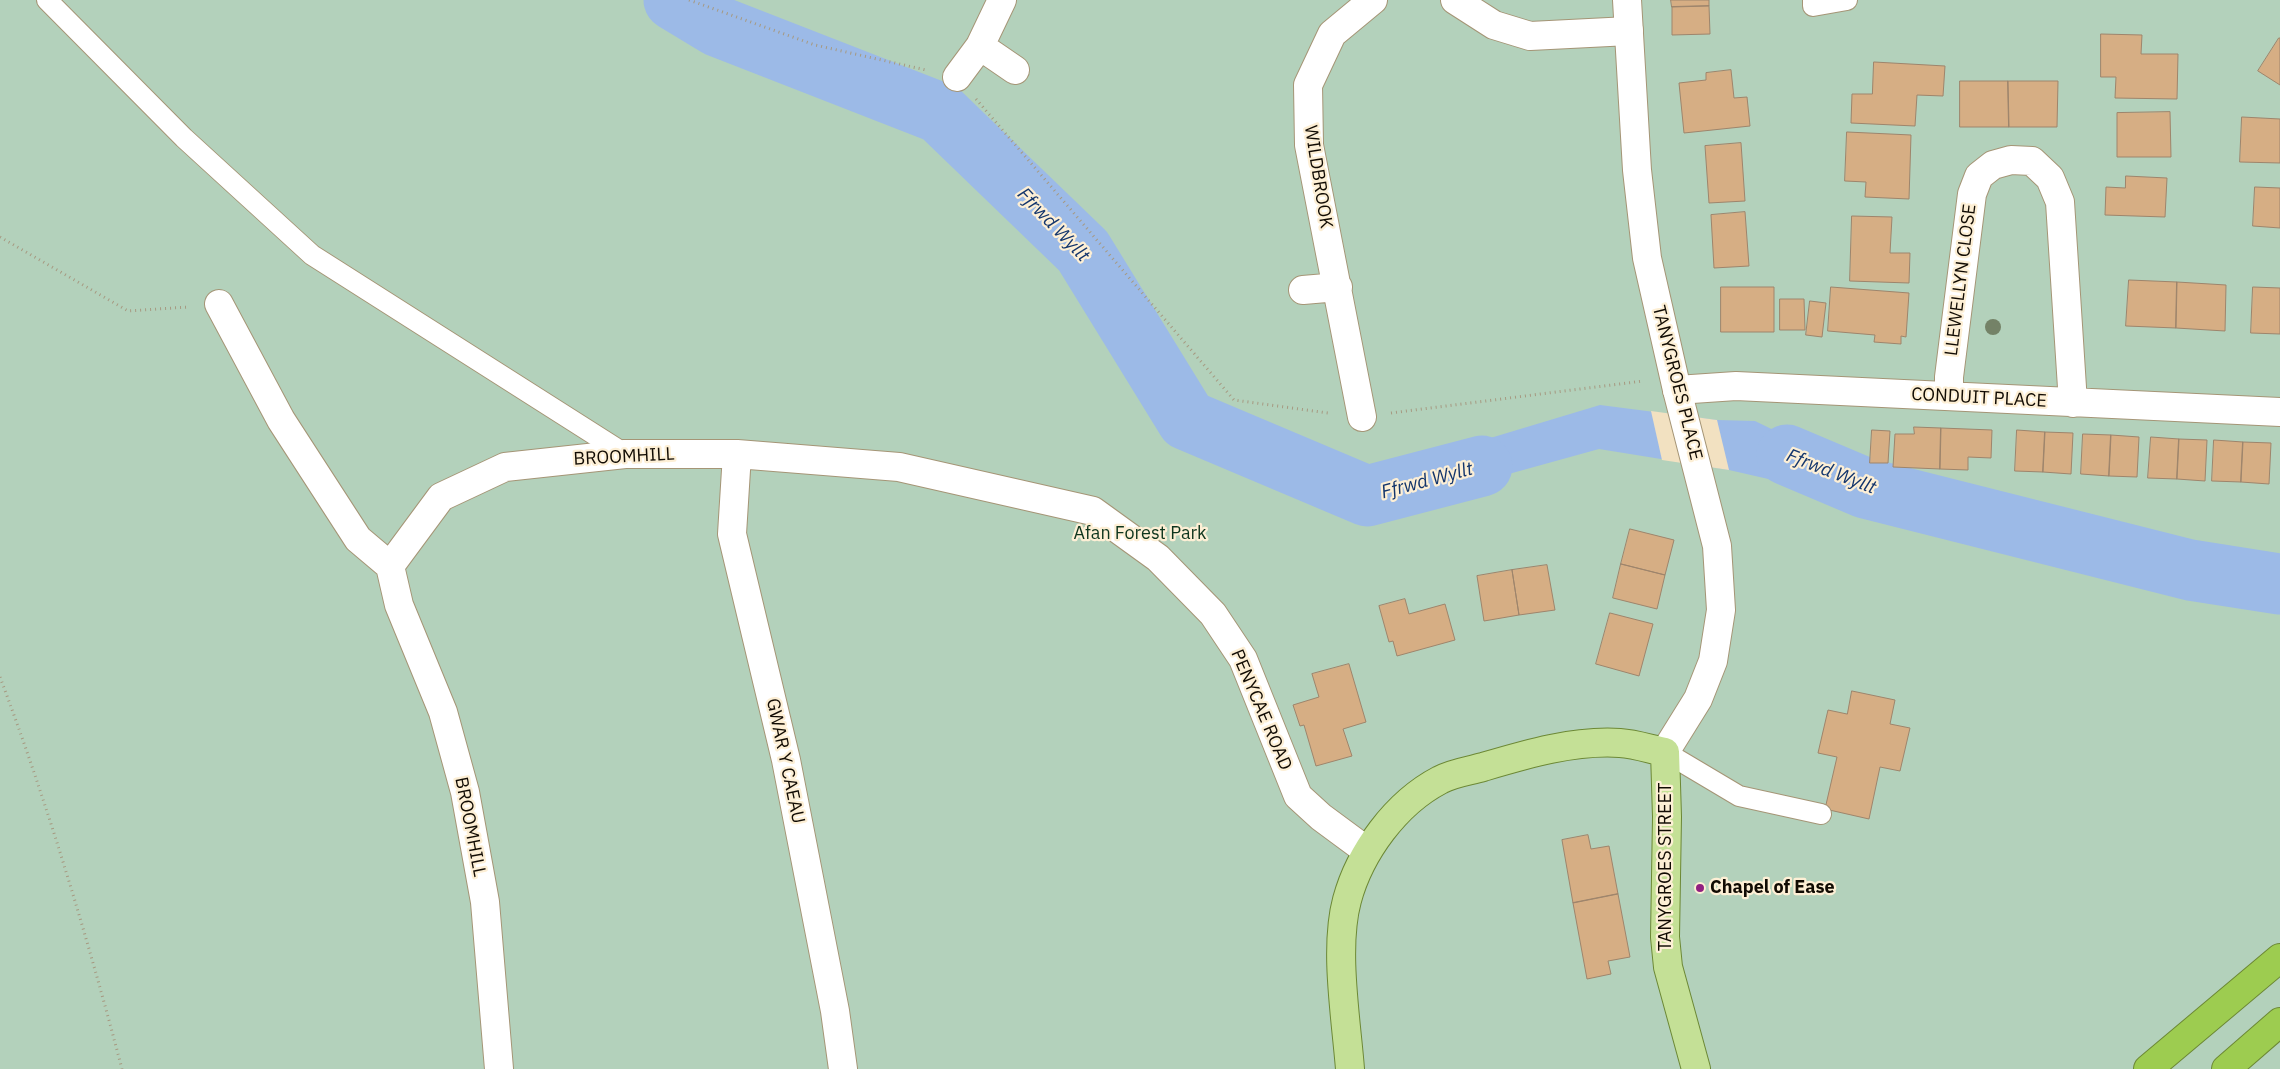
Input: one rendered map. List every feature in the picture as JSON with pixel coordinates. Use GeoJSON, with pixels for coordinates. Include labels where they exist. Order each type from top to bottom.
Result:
{"type":"FeatureCollection","features":[{"type":"Feature","properties":{"kind":"highway"},"geometry":{"type":"LineString","coordinates":[[2148,1069],[2280,958]]}},
{"type":"Feature","properties":{"kind":"highway"},"geometry":{"type":"LineString","coordinates":[[2226,1069],[2280,1022]]}},
{"type":"Feature","properties":{"kind":"main road"},"geometry":{"type":"LineString","coordinates":[[1350,1069],[1341,939],[1347,900],[1367,851],[1411,799],[1441,779],[1563,746],[1620,743],[1665,752]]}},
{"type":"Feature","properties":{"kind":"main road","name":"TANYGROES STREET"},"geometry":{"type":"LineString","coordinates":[[1665,752],[1667,817],[1665,937],[1668,967],[1696,1069]]}},
{"type":"Feature","properties":{"kind":"street"},"geometry":{"type":"LineString","coordinates":[[957,77],[980,46],[1002,0]]}},
{"type":"Feature","properties":{"kind":"street","name":"WILDBROOK"},"geometry":{"type":"LineString","coordinates":[[1362,417],[1310,145],[1308,85],[1332,34],[1373,0]]}},
{"type":"Feature","properties":{"kind":"street"},"geometry":{"type":"LineString","coordinates":[[1455,0],[1494,25],[1530,36],[1629,31]]}},
{"type":"Feature","properties":{"kind":"street","name":"TANYGROES PLACE"},"geometry":{"type":"LineString","coordinates":[[1627,0],[1637,170],[1647,258],[1677,390],[1717,546],[1721,610],[1713,661],[1698,700],[1665,752]]}},
{"type":"Feature","properties":{"kind":"street"},"geometry":{"type":"LineString","coordinates":[[980,46],[1015,70]]}},
{"type":"Feature","properties":{"kind":"street","name":"LLEWELLYN CLOSE"},"geometry":{"type":"LineString","coordinates":[[1949,395],[1950,368],[1972,194],[1979,176],[1993,166],[2011,160],[2032,161],[2050,178],[2060,202],[2073,403]]}},
{"type":"Feature","properties":{"kind":"street"},"geometry":{"type":"LineString","coordinates":[[1304,290],[1338,287]]}},
{"type":"Feature","properties":{"kind":"street"},"geometry":{"type":"LineString","coordinates":[[219,304],[281,420],[358,539],[390,566]]}},
{"type":"Feature","properties":{"kind":"street","name":"CONDUIT PLACE"},"geometry":{"type":"LineString","coordinates":[[1677,390],[1736,386],[2280,412]]}},
{"type":"Feature","properties":{"kind":"street","name":"BROOMHILL"},"geometry":{"type":"LineString","coordinates":[[499,1069],[485,902],[465,792],[443,712],[399,605],[390,566],[441,497],[505,467],[625,454],[737,454],[899,467]]}},
{"type":"Feature","properties":{"kind":"street","name":"GWAR Y CAEAU"},"geometry":{"type":"LineString","coordinates":[[737,454],[732,534],[786,760],[835,1011],[843,1069]]}},
{"type":"Feature","properties":{"kind":"street","name":"PENYCAE ROAD"},"geometry":{"type":"LineString","coordinates":[[899,467],[1093,511],[1158,558],[1213,614],[1243,659],[1298,796],[1320,817],[1367,851]]}},
{"type":"Feature","properties":{"kind":"lane"},"geometry":{"type":"LineString","coordinates":[[47,0],[184,138],[312,255],[625,454]]}},
{"type":"Feature","properties":{"kind":"lane"},"geometry":{"type":"LineString","coordinates":[[1813,0],[1813,6],[1847,0]]}},
{"type":"Feature","properties":{"kind":"lane"},"geometry":{"type":"LineString","coordinates":[[1665,752],[1739,796],[1821,814]]}},
{"type":"Feature","properties":{"kind":"path"},"geometry":{"type":"LineString","coordinates":[[689,0],[815,45],[957,77],[1234,400],[1362,417],[1646,380],[1677,390]]}},
{"type":"Feature","properties":{"kind":"path"},"geometry":{"type":"LineString","coordinates":[[0,237],[128,311],[219,304]]}},
{"type":"Feature","properties":{"kind":"path"},"geometry":{"type":"LineString","coordinates":[[0,677],[28,750],[88,941],[122,1069]]}},
{"type":"Feature","properties":{"kind":"green space","name":"Afan Forest Park"},"geometry":{"type":"Polygon","coordinates":[[[0,0],[2280,0],[2280,1069],[0,1069],[0,0]]]}},
{"type":"Feature","properties":{"kind":"water"},"geometry":{"type":"Polygon","coordinates":[[[1600,405],[1717,420],[1755,421],[1870,477],[1856,508],[1777,481],[1729,470],[1599,449],[1404,503],[1394,467],[1600,405]]]}},
{"type":"Feature","properties":{"kind":"pier"},"geometry":{"type":"Polygon","coordinates":[[[1651,411],[1717,420],[1729,470],[1662,460],[1651,411]]]}},
{"type":"Feature","properties":{"kind":"building"},"geometry":{"type":"Polygon","coordinates":[[[1671,0],[1709,0],[1709,6],[1672,7],[1671,0]]]}},
{"type":"Feature","properties":{"kind":"building"},"geometry":{"type":"Polygon","coordinates":[[[1709,6],[1710,34],[1672,35],[1672,7],[1709,6]]]}},
{"type":"Feature","properties":{"kind":"building"},"geometry":{"type":"Polygon","coordinates":[[[2101,34],[2142,35],[2141,54],[2178,54],[2177,99],[2115,98],[2116,77],[2101,77],[2101,34]]]}},
{"type":"Feature","properties":{"kind":"building"},"geometry":{"type":"Polygon","coordinates":[[[2280,38],[2280,85],[2258,71],[2280,38]]]}},
{"type":"Feature","properties":{"kind":"building"},"geometry":{"type":"Polygon","coordinates":[[[1874,62],[1945,66],[1943,96],[1917,95],[1915,126],[1851,123],[1852,94],[1872,94],[1874,62]]]}},
{"type":"Feature","properties":{"kind":"building"},"geometry":{"type":"Polygon","coordinates":[[[1731,70],[1734,98],[1747,97],[1750,126],[1684,133],[1679,83],[1706,80],[1706,73],[1731,70]]]}},
{"type":"Feature","properties":{"kind":"building"},"geometry":{"type":"Polygon","coordinates":[[[1960,81],[2008,81],[2009,127],[1960,127],[1960,81]]]}},
{"type":"Feature","properties":{"kind":"building"},"geometry":{"type":"Polygon","coordinates":[[[2008,81],[2058,81],[2057,127],[2009,127],[2008,81]]]}},
{"type":"Feature","properties":{"kind":"building"},"geometry":{"type":"Polygon","coordinates":[[[2170,112],[2171,157],[2117,157],[2117,113],[2170,112]]]}},
{"type":"Feature","properties":{"kind":"building"},"geometry":{"type":"Polygon","coordinates":[[[2242,117],[2280,119],[2280,163],[2240,162],[2242,117]]]}},
{"type":"Feature","properties":{"kind":"building"},"geometry":{"type":"Polygon","coordinates":[[[1847,132],[1911,135],[1909,199],[1865,197],[1866,182],[1845,181],[1847,132]]]}},
{"type":"Feature","properties":{"kind":"building"},"geometry":{"type":"Polygon","coordinates":[[[1741,143],[1745,201],[1709,203],[1705,146],[1741,143]]]}},
{"type":"Feature","properties":{"kind":"building"},"geometry":{"type":"Polygon","coordinates":[[[2126,176],[2167,178],[2165,217],[2105,215],[2106,187],[2125,188],[2126,176]]]}},
{"type":"Feature","properties":{"kind":"building"},"geometry":{"type":"Polygon","coordinates":[[[2255,187],[2280,188],[2280,228],[2253,226],[2255,187]]]}},
{"type":"Feature","properties":{"kind":"building"},"geometry":{"type":"Polygon","coordinates":[[[1745,212],[1749,266],[1714,268],[1711,215],[1745,212]]]}},
{"type":"Feature","properties":{"kind":"building"},"geometry":{"type":"Polygon","coordinates":[[[1852,216],[1892,217],[1890,253],[1910,253],[1909,283],[1850,281],[1852,216]]]}},
{"type":"Feature","properties":{"kind":"building"},"geometry":{"type":"Polygon","coordinates":[[[2129,280],[2177,282],[2176,328],[2126,326],[2129,280]]]}},
{"type":"Feature","properties":{"kind":"building"},"geometry":{"type":"Polygon","coordinates":[[[2177,282],[2226,285],[2225,331],[2176,328],[2177,282]]]}},
{"type":"Feature","properties":{"kind":"building"},"geometry":{"type":"Polygon","coordinates":[[[1721,287],[1774,287],[1774,332],[1721,332],[1721,287]]]}},
{"type":"Feature","properties":{"kind":"building"},"geometry":{"type":"Polygon","coordinates":[[[1831,287],[1909,293],[1906,337],[1901,336],[1901,344],[1874,342],[1875,335],[1828,331],[1831,287]]]}},
{"type":"Feature","properties":{"kind":"building"},"geometry":{"type":"Polygon","coordinates":[[[2253,287],[2280,288],[2280,334],[2251,333],[2253,287]]]}},
{"type":"Feature","properties":{"kind":"building"},"geometry":{"type":"Polygon","coordinates":[[[1780,299],[1804,299],[1805,330],[1780,330],[1780,299]]]}},
{"type":"Feature","properties":{"kind":"building"},"geometry":{"type":"Polygon","coordinates":[[[1810,301],[1826,303],[1822,337],[1806,335],[1810,301]]]}},
{"type":"Feature","properties":{"kind":"building"},"geometry":{"type":"Polygon","coordinates":[[[1914,427],[1941,428],[1940,469],[1893,467],[1895,434],[1914,434],[1914,427]]]}},
{"type":"Feature","properties":{"kind":"building"},"geometry":{"type":"Polygon","coordinates":[[[1941,428],[1992,430],[1991,458],[1968,457],[1968,470],[1940,469],[1941,428]]]}},
{"type":"Feature","properties":{"kind":"building"},"geometry":{"type":"Polygon","coordinates":[[[1872,430],[1890,431],[1888,463],[1870,463],[1872,430]]]}},
{"type":"Feature","properties":{"kind":"building"},"geometry":{"type":"Polygon","coordinates":[[[2017,430],[2045,432],[2043,472],[2015,471],[2017,430]]]}},
{"type":"Feature","properties":{"kind":"building"},"geometry":{"type":"Polygon","coordinates":[[[2045,432],[2073,433],[2071,474],[2043,472],[2045,432]]]}},
{"type":"Feature","properties":{"kind":"building"},"geometry":{"type":"Polygon","coordinates":[[[2083,434],[2111,435],[2109,476],[2081,474],[2083,434]]]}},
{"type":"Feature","properties":{"kind":"building"},"geometry":{"type":"Polygon","coordinates":[[[2111,435],[2139,437],[2137,477],[2109,476],[2111,435]]]}},
{"type":"Feature","properties":{"kind":"building"},"geometry":{"type":"Polygon","coordinates":[[[2151,437],[2179,439],[2177,479],[2148,478],[2151,437]]]}},
{"type":"Feature","properties":{"kind":"building"},"geometry":{"type":"Polygon","coordinates":[[[2179,439],[2207,440],[2205,481],[2177,479],[2179,439]]]}},
{"type":"Feature","properties":{"kind":"building"},"geometry":{"type":"Polygon","coordinates":[[[2214,440],[2243,442],[2241,482],[2212,481],[2214,440]]]}},
{"type":"Feature","properties":{"kind":"building"},"geometry":{"type":"Polygon","coordinates":[[[2243,442],[2271,443],[2269,484],[2241,482],[2243,442]]]}},
{"type":"Feature","properties":{"kind":"building"},"geometry":{"type":"Polygon","coordinates":[[[1630,529],[1674,540],[1665,575],[1621,564],[1630,529]]]}},
{"type":"Feature","properties":{"kind":"building"},"geometry":{"type":"Polygon","coordinates":[[[1621,564],[1665,575],[1657,609],[1613,598],[1621,564]]]}},
{"type":"Feature","properties":{"kind":"building"},"geometry":{"type":"Polygon","coordinates":[[[1547,565],[1555,610],[1519,615],[1512,570],[1547,565]]]}},
{"type":"Feature","properties":{"kind":"building"},"geometry":{"type":"Polygon","coordinates":[[[1512,570],[1519,615],[1484,621],[1477,576],[1512,570]]]}},
{"type":"Feature","properties":{"kind":"building"},"geometry":{"type":"Polygon","coordinates":[[[1405,599],[1409,614],[1445,604],[1455,640],[1397,656],[1393,641],[1389,642],[1379,606],[1405,599]]]}},
{"type":"Feature","properties":{"kind":"building"},"geometry":{"type":"Polygon","coordinates":[[[1610,613],[1653,624],[1639,676],[1596,664],[1610,613]]]}},
{"type":"Feature","properties":{"kind":"building"},"geometry":{"type":"Polygon","coordinates":[[[1349,664],[1366,722],[1343,729],[1352,756],[1316,766],[1304,725],[1300,726],[1293,705],[1319,697],[1312,674],[1349,664]]]}},
{"type":"Feature","properties":{"kind":"building"},"geometry":{"type":"Polygon","coordinates":[[[1852,691],[1895,700],[1890,724],[1910,728],[1900,771],[1880,767],[1869,819],[1825,809],[1837,757],[1818,753],[1828,710],[1847,714],[1852,691]]]}},
{"type":"Feature","properties":{"kind":"building"},"geometry":{"type":"Polygon","coordinates":[[[1588,835],[1591,849],[1609,846],[1618,894],[1573,903],[1562,840],[1588,835]]]}},
{"type":"Feature","properties":{"kind":"building"},"geometry":{"type":"Polygon","coordinates":[[[1618,894],[1630,957],[1608,961],[1611,974],[1587,979],[1573,903],[1618,894]]]}},
{"type":"Feature","properties":{"kind":"waterway","name":"Ffrwd Wyllt"},"geometry":{"type":"LineString","coordinates":[[674,0],[717,26],[940,113],[1083,251],[1187,420],[1367,496],[1482,466]]}},
{"type":"Feature","properties":{"kind":"waterway","name":"Ffrwd Wyllt"},"geometry":{"type":"LineString","coordinates":[[1787,455],[1865,488],[2190,570],[2280,584]]}},
{"type":"Feature","properties":{"kind":"place","name":"Chapel of Ease"},"geometry":{"type":"Point","coordinates":[1700,888]}}]}
